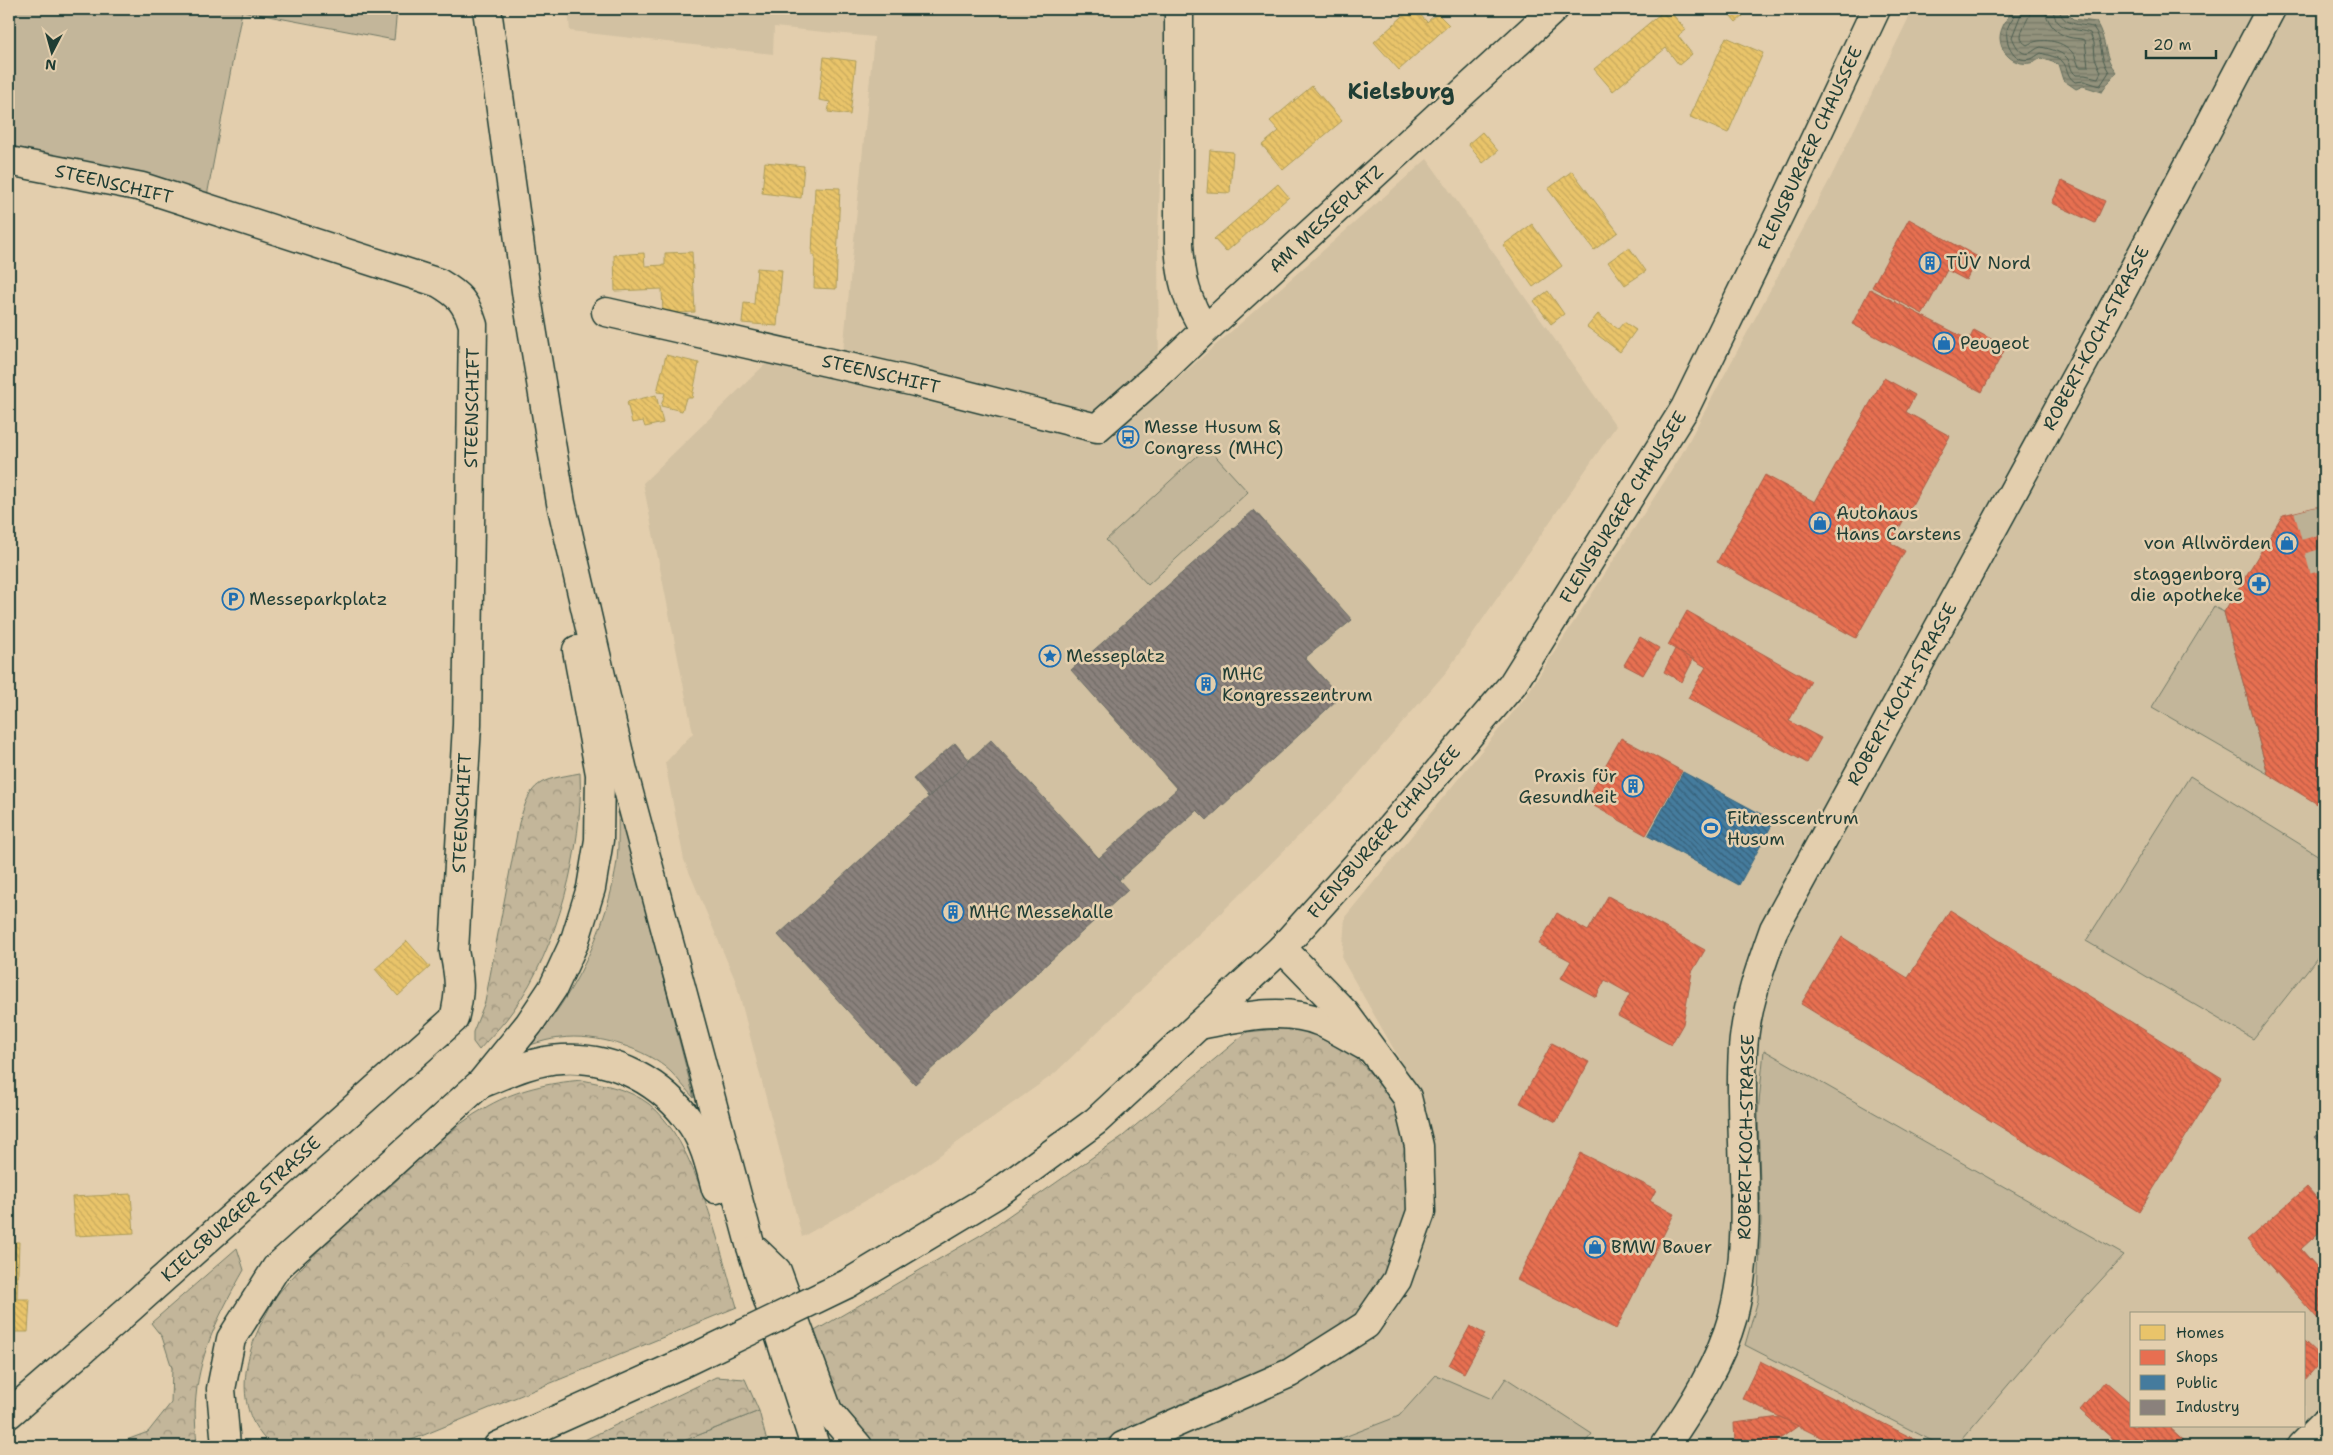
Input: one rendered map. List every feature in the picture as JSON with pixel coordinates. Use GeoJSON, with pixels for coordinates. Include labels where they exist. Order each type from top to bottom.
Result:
{"type":"FeatureCollection","features":[{"type":"Feature","properties":{"kind":"main road"},"geometry":{"type":"LineString","coordinates":[[487,9],[527,298],[561,504],[623,771],[750,1244],[815,1446]]}},
{"type":"Feature","properties":{"kind":"main road"},"geometry":{"type":"LineString","coordinates":[[1179,9],[1180,261],[1187,297],[1205,330]]}},
{"type":"Feature","properties":{"kind":"main road","name":"AM MESSEPLATZ"},"geometry":{"type":"LineString","coordinates":[[1097,428],[1163,370],[1554,9]]}},
{"type":"Feature","properties":{"kind":"main road","name":"FLENSBURGER CHAUSSEE"},"geometry":{"type":"LineString","coordinates":[[498,1446],[681,1364],[847,1284],[1011,1184],[1096,1121],[1282,948],[1391,827],[1512,685],[1685,408],[1781,211],[1876,9]]}},
{"type":"Feature","properties":{"kind":"main road","name":"ROBERT-KOCH-STRASSE"},"geometry":{"type":"LineString","coordinates":[[1665,1446],[1709,1376],[1732,1316],[1746,1239],[1742,1103],[1743,1048],[1753,992],[1774,928],[2108,318],[2271,9]]}},
{"type":"Feature","properties":{"kind":"main road","name":"STEENSCHIFT"},"geometry":{"type":"LineString","coordinates":[[9,161],[142,187],[439,283],[456,293],[467,307],[473,325],[468,715],[454,951],[460,982],[460,994]]}},
{"type":"Feature","properties":{"kind":"main road","name":"STEENSCHIFT"},"geometry":{"type":"LineString","coordinates":[[606,312],[915,382],[1097,428]]}},
{"type":"Feature","properties":{"kind":"main road"},"geometry":{"type":"LineString","coordinates":[[228,1442],[221,1389],[231,1339],[276,1268],[481,1083],[529,1024],[553,988],[574,943],[591,888],[599,840],[600,774],[557,543],[561,504]]}},
{"type":"Feature","properties":{"kind":"main road"},"geometry":{"type":"LineString","coordinates":[[1123,1446],[1290,1374],[1366,1325],[1397,1280],[1421,1212],[1419,1146],[1407,1097],[1345,1013],[1282,948]]}},
{"type":"Feature","properties":{"kind":"main road","name":"KIELSBURGER STRASSE"},"geometry":{"type":"LineString","coordinates":[[10,1411],[109,1327],[454,1019],[460,994]]}},
{"type":"Feature","properties":{"kind":"main road"},"geometry":{"type":"LineString","coordinates":[[1199,1025],[1251,1015],[1292,1015],[1319,1022],[1373,1051]]}},
{"type":"Feature","properties":{"kind":"main road"},"geometry":{"type":"LineString","coordinates":[[481,1083],[516,1069],[562,1058],[589,1060],[625,1070],[657,1087],[673,1101],[692,1126],[704,1149],[742,1270],[762,1286]]}},
{"type":"Feature","properties":{"kind":"main road"},"geometry":{"type":"LineString","coordinates":[[750,1244],[778,1271],[828,1411],[858,1446]]}},
{"type":"Feature","properties":{"kind":"main road"},"geometry":{"type":"LineString","coordinates":[[2300,1446],[2324,1423]]}},
{"type":"Feature","properties":{"kind":"shaded area"},"geometry":{"type":"Polygon","coordinates":[[[568,9],[1167,9],[1158,232],[1159,395],[1427,159],[1616,426],[1447,671],[1343,792],[1054,1074],[916,1172],[802,1237],[736,982],[684,860],[665,763],[693,733],[643,483],[787,343],[843,352],[874,37],[774,27],[773,54],[570,31],[568,9]]]}},
{"type":"Feature","properties":{"kind":"shaded area"},"geometry":{"type":"Polygon","coordinates":[[[1913,9],[2324,9],[2324,1446],[1152,1446],[1374,1329],[1411,1287],[1432,1212],[1433,1145],[1419,1093],[1342,959],[1345,917],[1524,699],[1679,459],[1829,181],[1913,9]]]}},
{"type":"Feature","properties":{"kind":"green space"},"geometry":{"type":"Polygon","coordinates":[[[9,9],[397,9],[394,40],[242,11],[207,196],[9,151],[9,9]]]}},
{"type":"Feature","properties":{"kind":"green space"},"geometry":{"type":"Polygon","coordinates":[[[1207,447],[1248,492],[1148,585],[1106,540],[1207,447]]]}},
{"type":"Feature","properties":{"kind":"green space"},"geometry":{"type":"Polygon","coordinates":[[[2214,607],[2224,612],[2268,774],[2152,707],[2214,607]]]}},
{"type":"Feature","properties":{"kind":"green space"},"geometry":{"type":"Polygon","coordinates":[[[580,773],[580,802],[572,864],[555,928],[543,958],[529,985],[510,1015],[479,1050],[473,1042],[473,1032],[485,1002],[519,823],[528,798],[539,784],[555,778],[580,773]]]}},
{"type":"Feature","properties":{"kind":"green space"},"geometry":{"type":"Polygon","coordinates":[[[2190,776],[2324,859],[2324,949],[2253,1039],[2086,941],[2190,776]]]}},
{"type":"Feature","properties":{"kind":"green space"},"geometry":{"type":"Polygon","coordinates":[[[618,804],[694,1098],[671,1072],[660,1063],[634,1049],[619,1044],[604,1040],[574,1037],[552,1039],[530,1045],[561,1005],[574,983],[587,959],[606,911],[617,861],[618,804]]]}},
{"type":"Feature","properties":{"kind":"green space"},"geometry":{"type":"Polygon","coordinates":[[[1297,1027],[1349,1050],[1396,1101],[1407,1148],[1409,1211],[1387,1272],[1356,1317],[1285,1362],[1091,1446],[871,1446],[835,1402],[813,1332],[984,1233],[1123,1136],[1247,1032],[1297,1027]]]}},
{"type":"Feature","properties":{"kind":"green space"},"geometry":{"type":"Polygon","coordinates":[[[1764,1050],[2124,1255],[2055,1330],[1956,1446],[1942,1446],[1745,1345],[1758,1300],[1761,1220],[1758,1113],[1764,1050]]]}},
{"type":"Feature","properties":{"kind":"green space"},"geometry":{"type":"Polygon","coordinates":[[[582,1080],[617,1088],[633,1095],[649,1104],[666,1121],[693,1169],[714,1228],[737,1307],[397,1446],[272,1446],[251,1418],[245,1385],[250,1351],[256,1334],[277,1295],[329,1240],[435,1145],[474,1114],[499,1100],[522,1091],[546,1085],[582,1080]]]}},
{"type":"Feature","properties":{"kind":"green space"},"geometry":{"type":"Polygon","coordinates":[[[237,1248],[244,1270],[213,1331],[198,1379],[195,1408],[197,1446],[29,1446],[53,1442],[121,1442],[148,1432],[171,1403],[172,1368],[162,1337],[151,1323],[237,1248]]]}},
{"type":"Feature","properties":{"kind":"green space"},"geometry":{"type":"Polygon","coordinates":[[[1436,1375],[1492,1399],[1506,1378],[1592,1434],[1582,1446],[1321,1446],[1399,1416],[1436,1375]]]}},
{"type":"Feature","properties":{"kind":"green space"},"geometry":{"type":"Polygon","coordinates":[[[716,1377],[745,1379],[759,1411],[671,1446],[572,1446],[716,1377]]]}},
{"type":"Feature","properties":{"kind":"green space"},"geometry":{"type":"Polygon","coordinates":[[[759,1411],[768,1446],[671,1446],[759,1411]]]}},
{"type":"Feature","properties":{"kind":"water"},"geometry":{"type":"Polygon","coordinates":[[[2013,9],[2063,9],[2073,19],[2096,22],[2109,60],[2116,72],[2102,92],[2083,86],[2076,89],[2063,80],[2058,64],[2041,58],[2034,62],[2021,63],[2009,57],[2001,45],[2000,34],[2013,9]]]}},
{"type":"Feature","properties":{"kind":"building: Homes"},"geometry":{"type":"Polygon","coordinates":[[[1411,9],[1415,9],[1427,22],[1437,13],[1449,25],[1399,70],[1374,42],[1411,9]]]}},
{"type":"Feature","properties":{"kind":"building: Homes"},"geometry":{"type":"Polygon","coordinates":[[[1666,9],[1686,30],[1678,36],[1692,54],[1679,65],[1666,48],[1613,91],[1594,69],[1666,9]]]}},
{"type":"Feature","properties":{"kind":"building: Homes"},"geometry":{"type":"Polygon","coordinates":[[[1725,9],[1741,9],[1739,11],[1743,16],[1736,22],[1725,9]]]}},
{"type":"Feature","properties":{"kind":"building: Homes"},"geometry":{"type":"Polygon","coordinates":[[[1726,37],[1763,53],[1728,133],[1690,117],[1726,37]]]}},
{"type":"Feature","properties":{"kind":"building: Homes"},"geometry":{"type":"Polygon","coordinates":[[[824,57],[856,61],[850,115],[828,112],[830,102],[819,100],[824,57]]]}},
{"type":"Feature","properties":{"kind":"building: Homes"},"geometry":{"type":"Polygon","coordinates":[[[1312,86],[1342,121],[1283,170],[1262,145],[1279,131],[1270,121],[1312,86]]]}},
{"type":"Feature","properties":{"kind":"building: Homes"},"geometry":{"type":"Polygon","coordinates":[[[1482,132],[1498,151],[1483,163],[1468,144],[1482,132]]]}},
{"type":"Feature","properties":{"kind":"building: Homes"},"geometry":{"type":"Polygon","coordinates":[[[1210,150],[1233,152],[1230,193],[1207,192],[1210,150]]]}},
{"type":"Feature","properties":{"kind":"building: Homes"},"geometry":{"type":"Polygon","coordinates":[[[765,162],[804,166],[801,198],[762,193],[765,162]]]}},
{"type":"Feature","properties":{"kind":"building: Homes"},"geometry":{"type":"Polygon","coordinates":[[[1572,171],[1618,232],[1594,250],[1548,189],[1572,171]]]}},
{"type":"Feature","properties":{"kind":"building: Homes"},"geometry":{"type":"Polygon","coordinates":[[[1278,184],[1289,197],[1226,252],[1214,239],[1278,184]]]}},
{"type":"Feature","properties":{"kind":"building: Homes"},"geometry":{"type":"Polygon","coordinates":[[[815,187],[840,188],[836,289],[814,288],[815,255],[812,255],[815,187]]]}},
{"type":"Feature","properties":{"kind":"building: Homes"},"geometry":{"type":"Polygon","coordinates":[[[1532,224],[1562,266],[1533,287],[1503,245],[1532,224]]]}},
{"type":"Feature","properties":{"kind":"building: Homes"},"geometry":{"type":"Polygon","coordinates":[[[1629,247],[1646,271],[1625,285],[1608,262],[1629,247]]]}},
{"type":"Feature","properties":{"kind":"building: Homes"},"geometry":{"type":"Polygon","coordinates":[[[692,252],[695,312],[663,314],[662,289],[615,291],[614,255],[644,253],[645,266],[665,265],[665,253],[692,252]]]}},
{"type":"Feature","properties":{"kind":"building: Homes"},"geometry":{"type":"Polygon","coordinates":[[[757,268],[782,270],[777,326],[742,323],[744,303],[754,304],[757,268]]]}},
{"type":"Feature","properties":{"kind":"building: Homes"},"geometry":{"type":"Polygon","coordinates":[[[1548,291],[1564,314],[1551,324],[1534,301],[1548,291]]]}},
{"type":"Feature","properties":{"kind":"building: Homes"},"geometry":{"type":"Polygon","coordinates":[[[1598,314],[1618,329],[1624,322],[1636,330],[1620,352],[1587,327],[1598,314]]]}},
{"type":"Feature","properties":{"kind":"building: Homes"},"geometry":{"type":"Polygon","coordinates":[[[666,355],[699,363],[692,398],[686,398],[682,411],[661,406],[665,393],[657,392],[666,355]]]}},
{"type":"Feature","properties":{"kind":"building: Homes"},"geometry":{"type":"Polygon","coordinates":[[[656,395],[663,423],[645,427],[643,421],[632,423],[627,402],[656,395]]]}},
{"type":"Feature","properties":{"kind":"building: Homes"},"geometry":{"type":"Polygon","coordinates":[[[407,941],[430,967],[398,996],[375,969],[407,941]]]}},
{"type":"Feature","properties":{"kind":"building: Homes"},"geometry":{"type":"Polygon","coordinates":[[[131,1194],[134,1233],[75,1236],[72,1197],[131,1194]]]}},
{"type":"Feature","properties":{"kind":"building: Homes"},"geometry":{"type":"Polygon","coordinates":[[[9,1242],[19,1242],[17,1299],[30,1299],[28,1332],[9,1332],[9,1242]]]}},
{"type":"Feature","properties":{"kind":"building: Shops"},"geometry":{"type":"Polygon","coordinates":[[[2062,181],[2105,201],[2095,223],[2052,203],[2062,181]]]}},
{"type":"Feature","properties":{"kind":"building: Shops","name":"TÜV Nord"},"geometry":{"type":"Polygon","coordinates":[[[1909,219],[1978,257],[1966,280],[1947,270],[1923,314],[1872,287],[1909,219]]]}},
{"type":"Feature","properties":{"kind":"building: Shops","name":"Peugeot"},"geometry":{"type":"Polygon","coordinates":[[[1870,289],[1969,340],[1974,330],[2006,347],[1982,392],[1852,324],[1870,289]]]}},
{"type":"Feature","properties":{"kind":"building: Shops","name":"Autohaus Hans Carstens"},"geometry":{"type":"Polygon","coordinates":[[[1884,378],[1915,395],[1906,412],[1950,436],[1891,543],[1905,551],[1856,638],[1717,562],[1765,475],[1815,502],[1884,378]]]}},
{"type":"Feature","properties":{"kind":"building: Shops"},"geometry":{"type":"Polygon","coordinates":[[[2324,505],[2324,808],[2268,774],[2224,612],[2283,515],[2324,505]]]}},
{"type":"Feature","properties":{"kind":"building: Shops"},"geometry":{"type":"Polygon","coordinates":[[[1687,611],[1811,681],[1789,721],[1821,738],[1807,763],[1688,698],[1706,667],[1668,645],[1687,611]]]}},
{"type":"Feature","properties":{"kind":"building: Shops"},"geometry":{"type":"Polygon","coordinates":[[[1640,637],[1659,648],[1643,675],[1624,665],[1640,637]]]}},
{"type":"Feature","properties":{"kind":"building: Shops"},"geometry":{"type":"Polygon","coordinates":[[[1675,649],[1693,660],[1682,682],[1664,672],[1675,649]]]}},
{"type":"Feature","properties":{"kind":"building: Shops","name":"Praxis für Gesundheit"},"geometry":{"type":"Polygon","coordinates":[[[1621,738],[1682,771],[1646,835],[1585,801],[1621,738]]]}},
{"type":"Feature","properties":{"kind":"building: Shops"},"geometry":{"type":"Polygon","coordinates":[[[1608,896],[1705,950],[1692,972],[1683,1024],[1671,1045],[1618,1016],[1630,994],[1605,980],[1596,997],[1561,978],[1571,961],[1539,944],[1557,913],[1588,931],[1608,896]]]}},
{"type":"Feature","properties":{"kind":"building: Shops"},"geometry":{"type":"Polygon","coordinates":[[[1950,910],[2222,1078],[2139,1212],[1801,1004],[1842,937],[1908,978],[1950,910]]]}},
{"type":"Feature","properties":{"kind":"building: Shops"},"geometry":{"type":"Polygon","coordinates":[[[1552,1043],[1589,1062],[1556,1122],[1520,1103],[1552,1043]]]}},
{"type":"Feature","properties":{"kind":"building: Shops","name":"BMW Bauer"},"geometry":{"type":"Polygon","coordinates":[[[1581,1153],[1656,1190],[1650,1201],[1674,1214],[1616,1329],[1517,1280],[1581,1153]]]}},
{"type":"Feature","properties":{"kind":"building: Shops"},"geometry":{"type":"Polygon","coordinates":[[[2307,1187],[2324,1206],[2324,1228],[2301,1249],[2324,1275],[2324,1313],[2318,1319],[2247,1240],[2307,1187]]]}},
{"type":"Feature","properties":{"kind":"building: Shops"},"geometry":{"type":"Polygon","coordinates":[[[1470,1326],[1485,1334],[1464,1373],[1449,1365],[1470,1326]]]}},
{"type":"Feature","properties":{"kind":"building: Shops"},"geometry":{"type":"Polygon","coordinates":[[[2306,1343],[2323,1359],[2306,1379],[2306,1343]]]}},
{"type":"Feature","properties":{"kind":"building: Shops"},"geometry":{"type":"Polygon","coordinates":[[[1760,1361],[1924,1444],[1923,1446],[1838,1446],[1742,1398],[1760,1361]]]}},
{"type":"Feature","properties":{"kind":"building: Shops"},"geometry":{"type":"Polygon","coordinates":[[[2105,1381],[2130,1402],[2130,1428],[2170,1428],[2190,1446],[2121,1446],[2080,1410],[2105,1381]]]}},
{"type":"Feature","properties":{"kind":"building: Shops"},"geometry":{"type":"Polygon","coordinates":[[[1780,1417],[1798,1426],[1777,1441],[1777,1446],[1735,1446],[1734,1423],[1780,1417]]]}},
{"type":"Feature","properties":{"kind":"building: Public","name":"Fitnesscentrum Husum"},"geometry":{"type":"Polygon","coordinates":[[[1683,772],[1774,821],[1739,885],[1648,836],[1683,772]]]}},
{"type":"Feature","properties":{"kind":"building: Industry","name":"MHC Kongresszentrum"},"geometry":{"type":"Polygon","coordinates":[[[1254,510],[1352,620],[1305,658],[1340,697],[1207,820],[1197,810],[1119,880],[1099,858],[1177,789],[1071,670],[1254,510]]]}},
{"type":"Feature","properties":{"kind":"building: Industry","name":"MHC Messehalle"},"geometry":{"type":"Polygon","coordinates":[[[991,740],[1128,890],[915,1084],[778,935],[991,740]]]}},
{"type":"Feature","properties":{"kind":"building: Industry"},"geometry":{"type":"Polygon","coordinates":[[[955,743],[970,761],[928,797],[913,779],[955,743]]]}},
{"type":"Feature","properties":{"kind":"building: Industry"},"geometry":{"type":"Polygon","coordinates":[[[2324,1129],[2324,1147],[2315,1137],[2324,1129]]]}},
{"type":"Feature","properties":{"kind":"tunnel"},"geometry":{"type":"LineString","coordinates":[[2308,509],[2324,570]]}},
{"type":"Feature","properties":{"kind":"place","name":"TÜV Nord"},"geometry":{"type":"Point","coordinates":[1930,263]}},
{"type":"Feature","properties":{"kind":"place","name":"Peugeot"},"geometry":{"type":"Point","coordinates":[1944,343]}},
{"type":"Feature","properties":{"kind":"place","name":"Messe Husum & Congress (MHC)"},"geometry":{"type":"Point","coordinates":[1128,437]}},
{"type":"Feature","properties":{"kind":"place","name":"Autohaus Hans Carstens"},"geometry":{"type":"Point","coordinates":[1820,523]}},
{"type":"Feature","properties":{"kind":"place","name":"von Allwörden"},"geometry":{"type":"Point","coordinates":[2287,543]}},
{"type":"Feature","properties":{"kind":"place","name":"staggenborg die apotheke"},"geometry":{"type":"Point","coordinates":[2259,584]}},
{"type":"Feature","properties":{"kind":"place","name":"Messeparkplatz"},"geometry":{"type":"Point","coordinates":[233,599]}},
{"type":"Feature","properties":{"kind":"place","name":"Messeplatz"},"geometry":{"type":"Point","coordinates":[1050,656]}},
{"type":"Feature","properties":{"kind":"place","name":"MHC Kongresszentrum"},"geometry":{"type":"Point","coordinates":[1206,684]}},
{"type":"Feature","properties":{"kind":"place","name":"Praxis für Gesundheit"},"geometry":{"type":"Point","coordinates":[1633,786]}},
{"type":"Feature","properties":{"kind":"place","name":"Fitnesscentrum Husum"},"geometry":{"type":"Point","coordinates":[1711,828]}},
{"type":"Feature","properties":{"kind":"place","name":"MHC Messehalle"},"geometry":{"type":"Point","coordinates":[953,912]}},
{"type":"Feature","properties":{"kind":"place","name":"BMW Bauer"},"geometry":{"type":"Point","coordinates":[1595,1247]}},
{"type":"Feature","properties":{"kind":"district","name":"Kielsburg"},"geometry":{"type":"Point","coordinates":[1401,91]}}]}
